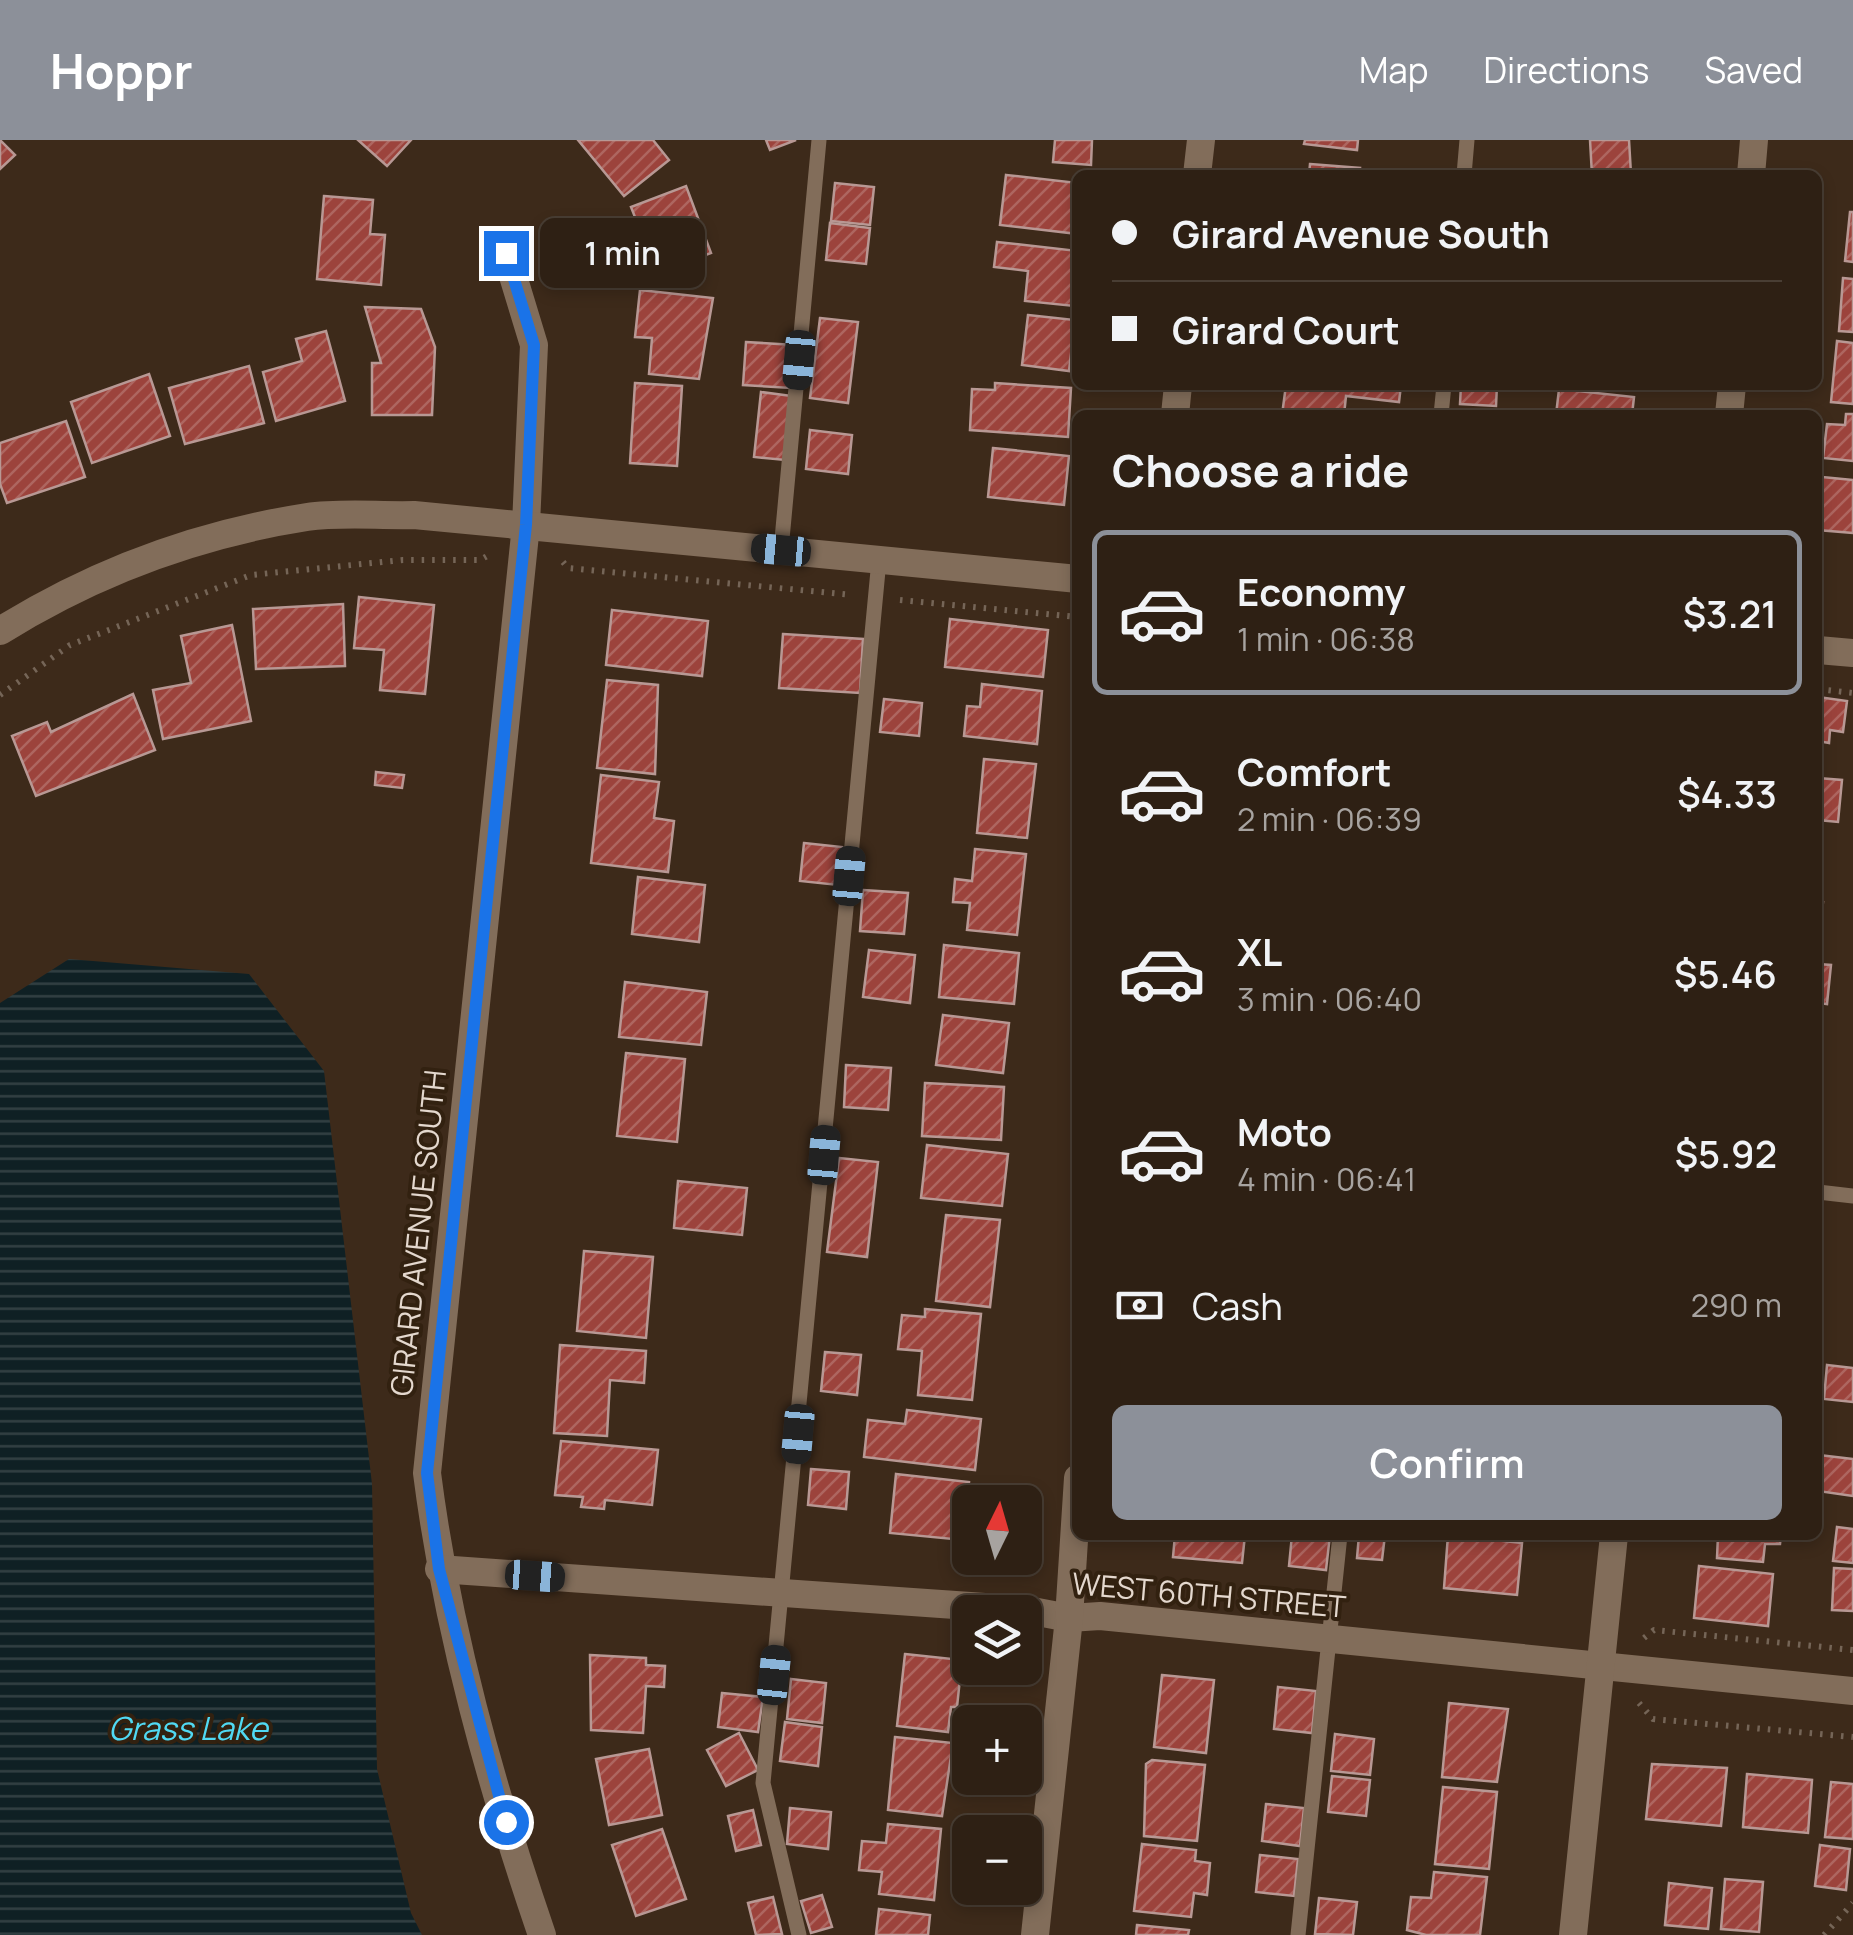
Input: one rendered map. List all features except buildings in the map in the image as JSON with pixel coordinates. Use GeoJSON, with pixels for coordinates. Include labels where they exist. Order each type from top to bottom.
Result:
{"type":"FeatureCollection","features":[{"type":"Feature","properties":{"kind":"street"},"geometry":{"type":"LineString","coordinates":[[1198,170],[1201,140]]}},
{"type":"Feature","properties":{"kind":"street"},"geometry":{"type":"LineString","coordinates":[[1751,170],[1754,140]]}},
{"type":"Feature","properties":{"kind":"street","name":"GIRARD AVENUE SOUTH"},"geometry":{"type":"LineString","coordinates":[[506,253],[534,345],[526,525],[427,1473],[439,1569],[515,1856],[542,1935]]}},
{"type":"Feature","properties":{"kind":"street"},"geometry":{"type":"LineString","coordinates":[[0,630],[46,602],[132,563],[309,517],[414,515],[1072,578]]}},
{"type":"Feature","properties":{"kind":"street"},"geometry":{"type":"LineString","coordinates":[[1822,650],[1853,653]]}},
{"type":"Feature","properties":{"kind":"street"},"geometry":{"type":"LineString","coordinates":[[1035,1935],[1074,1540]]}},
{"type":"Feature","properties":{"kind":"street"},"geometry":{"type":"LineString","coordinates":[[1573,1935],[1613,1540]]}},
{"type":"Feature","properties":{"kind":"street","name":"WEST 60TH STREET"},"geometry":{"type":"LineString","coordinates":[[439,1569],[1027,1610],[1069,1618],[1100,1616],[1853,1691]]}},
{"type":"Feature","properties":{"kind":"lane"},"geometry":{"type":"LineString","coordinates":[[781,550],[820,140]]}},
{"type":"Feature","properties":{"kind":"lane"},"geometry":{"type":"LineString","coordinates":[[1464,170],[1467,140]]}},
{"type":"Feature","properties":{"kind":"lane"},"geometry":{"type":"LineString","coordinates":[[800,1935],[763,1783],[784,1593],[878,560]]}},
{"type":"Feature","properties":{"kind":"lane"},"geometry":{"type":"LineString","coordinates":[[1822,1192],[1853,1196]]}},
{"type":"Feature","properties":{"kind":"lane"},"geometry":{"type":"LineString","coordinates":[[1298,1935],[1340,1540]]}},
{"type":"Feature","properties":{"kind":"path"},"geometry":{"type":"LineString","coordinates":[[0,694],[70,645],[251,575],[404,560],[480,560],[490,555]]}},
{"type":"Feature","properties":{"kind":"path"},"geometry":{"type":"LineString","coordinates":[[560,560],[568,568],[1072,616]]}},
{"type":"Feature","properties":{"kind":"path"},"geometry":{"type":"LineString","coordinates":[[1822,690],[1853,693]]}},
{"type":"Feature","properties":{"kind":"path"},"geometry":{"type":"LineString","coordinates":[[1643,1639],[1654,1630],[1853,1650]]}},
{"type":"Feature","properties":{"kind":"path"},"geometry":{"type":"LineString","coordinates":[[1639,1703],[1652,1720],[1853,1737]]}},
{"type":"Feature","properties":{"kind":"path"},"geometry":{"type":"LineString","coordinates":[[1824,1935],[1853,1903]]}},
{"type":"Feature","properties":{"kind":"water","name":"Grass Lake"},"geometry":{"type":"Polygon","coordinates":[[[69,959],[249,974],[324,1071],[372,1484],[377,1769],[411,1913],[422,1935],[0,1935],[0,1003],[69,959]]]}},
{"type":"Feature","properties":{"kind":"route"},"geometry":{"type":"LineString","coordinates":[[506,253],[534,345],[526,525],[427,1473],[439,1569],[506,1822]]}}]}
